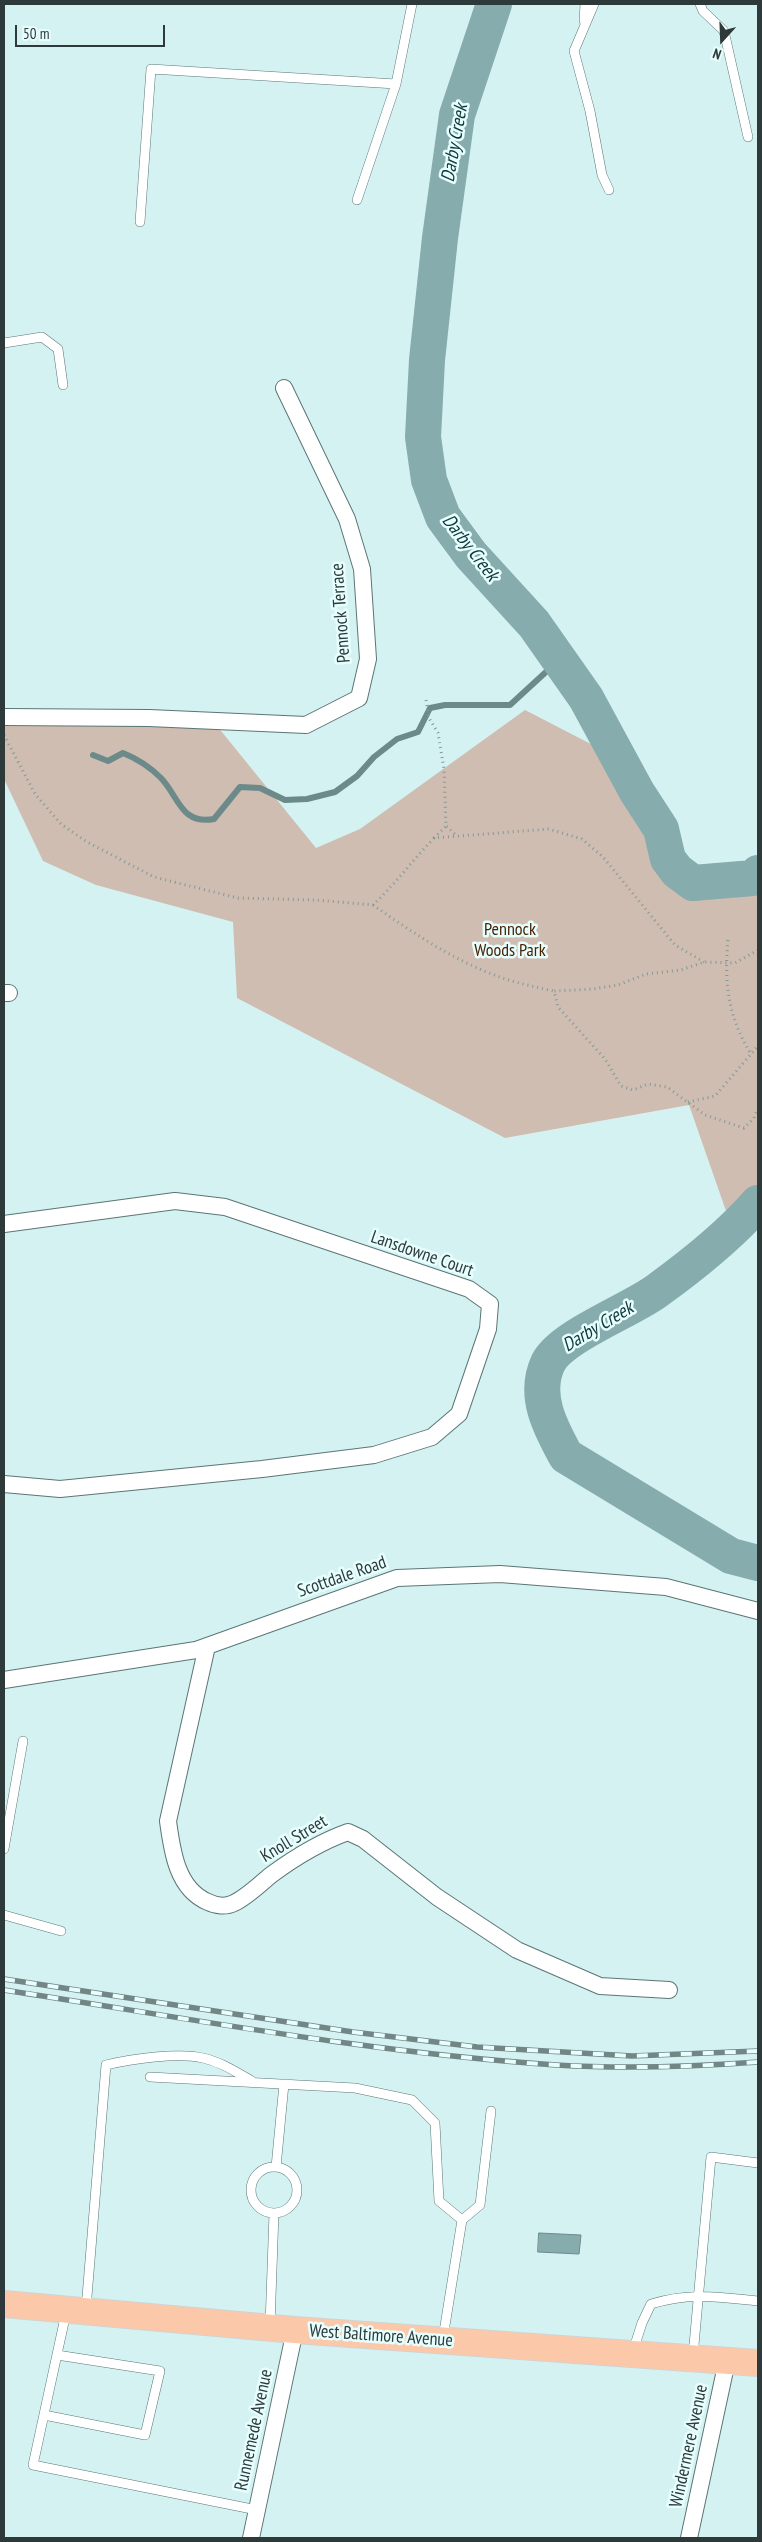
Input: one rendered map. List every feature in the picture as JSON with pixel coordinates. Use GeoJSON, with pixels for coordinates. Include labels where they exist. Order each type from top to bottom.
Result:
{"type":"FeatureCollection","features":[{"type":"Feature","properties":{"kind":"main road","name":"West Baltimore Avenue"},"geometry":{"type":"LineString","coordinates":[[4,2304],[295,2330],[758,2363]]}},
{"type":"Feature","properties":{"kind":"street","name":"Pennock Terrace"},"geometry":{"type":"LineString","coordinates":[[4,717],[149,718],[306,725],[359,698],[368,659],[362,569],[347,519],[284,388]]}},
{"type":"Feature","properties":{"kind":"street","name":"Lansdowne Court"},"geometry":{"type":"LineString","coordinates":[[4,1224],[176,1201],[225,1208],[470,1289],[490,1304],[488,1329],[459,1414],[432,1437],[374,1455],[262,1469],[60,1489],[4,1484]]}},
{"type":"Feature","properties":{"kind":"street","name":"Scottdale Road"},"geometry":{"type":"LineString","coordinates":[[4,1680],[196,1650],[397,1578],[500,1574],[666,1588],[758,1611]]}},
{"type":"Feature","properties":{"kind":"street","name":"Knoll Street"},"geometry":{"type":"LineString","coordinates":[[206,1646],[168,1821],[171,1848],[185,1884],[199,1898],[217,1906],[234,1904],[286,1864],[331,1838],[348,1832],[363,1839],[437,1898],[517,1950],[600,1986],[669,1990]]}},
{"type":"Feature","properties":{"kind":"street","name":"Runnemede Avenue"},"geometry":{"type":"LineString","coordinates":[[251,2538],[295,2330]]}},
{"type":"Feature","properties":{"kind":"street","name":"Windermere Avenue"},"geometry":{"type":"LineString","coordinates":[[690,2538],[727,2361]]}},
{"type":"Feature","properties":{"kind":"lane"},"geometry":{"type":"LineString","coordinates":[[357,200],[396,84],[412,4]]}},
{"type":"Feature","properties":{"kind":"lane"},"geometry":{"type":"LineString","coordinates":[[584,26],[585,4]]}},
{"type":"Feature","properties":{"kind":"lane"},"geometry":{"type":"LineString","coordinates":[[594,4],[574,51],[590,111],[602,175],[609,190]]}},
{"type":"Feature","properties":{"kind":"lane"},"geometry":{"type":"LineString","coordinates":[[700,4],[704,11],[724,31],[748,137]]}},
{"type":"Feature","properties":{"kind":"lane"},"geometry":{"type":"LineString","coordinates":[[140,222],[151,69],[396,84]]}},
{"type":"Feature","properties":{"kind":"lane"},"geometry":{"type":"LineString","coordinates":[[4,343],[42,337],[58,349],[63,384]]}},
{"type":"Feature","properties":{"kind":"lane"},"geometry":{"type":"LineString","coordinates":[[4,1849],[8,1797],[23,1741]]}},
{"type":"Feature","properties":{"kind":"lane"},"geometry":{"type":"LineString","coordinates":[[4,1915],[61,1930]]}},
{"type":"Feature","properties":{"kind":"lane"},"geometry":{"type":"LineString","coordinates":[[254,2083],[228,2066],[202,2057],[161,2057],[106,2065],[76,2311],[57,2354],[33,2465],[257,2510]]}},
{"type":"Feature","properties":{"kind":"lane"},"geometry":{"type":"LineString","coordinates":[[150,2076],[355,2088],[412,2100],[435,2122],[439,2201],[462,2220]]}},
{"type":"Feature","properties":{"kind":"lane"},"geometry":{"type":"LineString","coordinates":[[276,2167],[284,2084]]}},
{"type":"Feature","properties":{"kind":"lane"},"geometry":{"type":"LineString","coordinates":[[443,2340],[462,2220],[480,2205],[491,2110]]}},
{"type":"Feature","properties":{"kind":"lane"},"geometry":{"type":"LineString","coordinates":[[692,2359],[711,2157],[758,2163]]}},
{"type":"Feature","properties":{"kind":"lane"},"geometry":{"type":"LineString","coordinates":[[276,2167],[290,2174],[297,2188],[292,2204],[286,2210],[274,2213],[262,2210],[256,2205],[250,2191],[255,2176],[261,2170],[276,2167]]}},
{"type":"Feature","properties":{"kind":"lane"},"geometry":{"type":"LineString","coordinates":[[270,2328],[274,2213]]}},
{"type":"Feature","properties":{"kind":"lane"},"geometry":{"type":"LineString","coordinates":[[632,2354],[650,2304],[675,2297],[698,2296],[758,2301]]}},
{"type":"Feature","properties":{"kind":"lane"},"geometry":{"type":"LineString","coordinates":[[44,2416],[145,2435],[160,2371],[57,2354]]}},
{"type":"Feature","properties":{"kind":"path"},"geometry":{"type":"LineString","coordinates":[[426,700],[429,718],[438,733],[441,751],[446,826],[456,836]]}},
{"type":"Feature","properties":{"kind":"path"},"geometry":{"type":"LineString","coordinates":[[4,734],[35,794],[61,824],[87,842],[154,877],[238,898],[316,900],[373,905],[416,935],[460,959],[511,981],[554,991],[593,990],[618,985],[646,974],[680,970],[704,962],[735,963],[758,950]]}},
{"type":"Feature","properties":{"kind":"path"},"geometry":{"type":"LineString","coordinates":[[373,905],[391,888],[406,868],[446,826]]}},
{"type":"Feature","properties":{"kind":"path"},"geometry":{"type":"LineString","coordinates":[[434,838],[549,829],[582,839],[603,857],[675,945],[704,962]]}},
{"type":"Feature","properties":{"kind":"path"},"geometry":{"type":"LineString","coordinates":[[728,940],[726,962],[732,1015],[740,1036],[751,1054]]}},
{"type":"Feature","properties":{"kind":"path"},"geometry":{"type":"LineString","coordinates":[[554,991],[558,1008],[605,1059],[621,1086],[633,1090],[648,1084],[667,1087],[705,1116],[744,1128],[754,1118],[758,1108]]}},
{"type":"Feature","properties":{"kind":"path"},"geometry":{"type":"LineString","coordinates":[[688,1102],[715,1096],[758,1046]]}},
{"type":"Feature","properties":{"kind":"green space","name":"Pennock Woods Park"},"geometry":{"type":"Polygon","coordinates":[[[525,710],[618,758],[661,829],[668,859],[677,871],[693,883],[753,878],[758,873],[758,1203],[733,1231],[689,1105],[505,1138],[237,998],[233,922],[96,885],[43,861],[4,779],[4,717],[213,721],[316,848],[360,829],[525,710]]]}},
{"type":"Feature","properties":{"kind":"water"},"geometry":{"type":"Polygon","coordinates":[[[539,2233],[581,2235],[579,2254],[538,2252],[539,2233]]]}},
{"type":"Feature","properties":{"kind":"waterway","name":"Darby Creek"},"geometry":{"type":"LineString","coordinates":[[494,4],[457,115],[440,238],[427,360],[423,437],[429,480],[443,517],[471,555],[534,624],[586,698],[637,792],[661,829],[668,859],[677,871],[693,883],[753,878],[758,873]]}},
{"type":"Feature","properties":{"kind":"waterway"},"geometry":{"type":"LineString","coordinates":[[93,755],[108,761],[123,753],[134,758],[148,766],[161,778],[187,814],[203,820],[214,819],[240,787],[260,788],[285,800],[307,799],[335,792],[357,776],[374,757],[397,739],[418,732],[430,708],[445,705],[510,705],[559,660]]}},
{"type":"Feature","properties":{"kind":"waterway","name":"Darby Creek"},"geometry":{"type":"LineString","coordinates":[[758,1203],[723,1238],[671,1280],[646,1298],[582,1333],[555,1353],[548,1363],[542,1387],[545,1411],[554,1434],[566,1456],[731,1556],[758,1563]]}},
{"type":"Feature","properties":{"kind":"railway"},"geometry":{"type":"LineString","coordinates":[[4,1979],[353,2032],[477,2047],[632,2056],[758,2051]]}},
{"type":"Feature","properties":{"kind":"railway"},"geometry":{"type":"LineString","coordinates":[[4,1990],[279,2034],[487,2059],[606,2067],[758,2062]]}}]}
